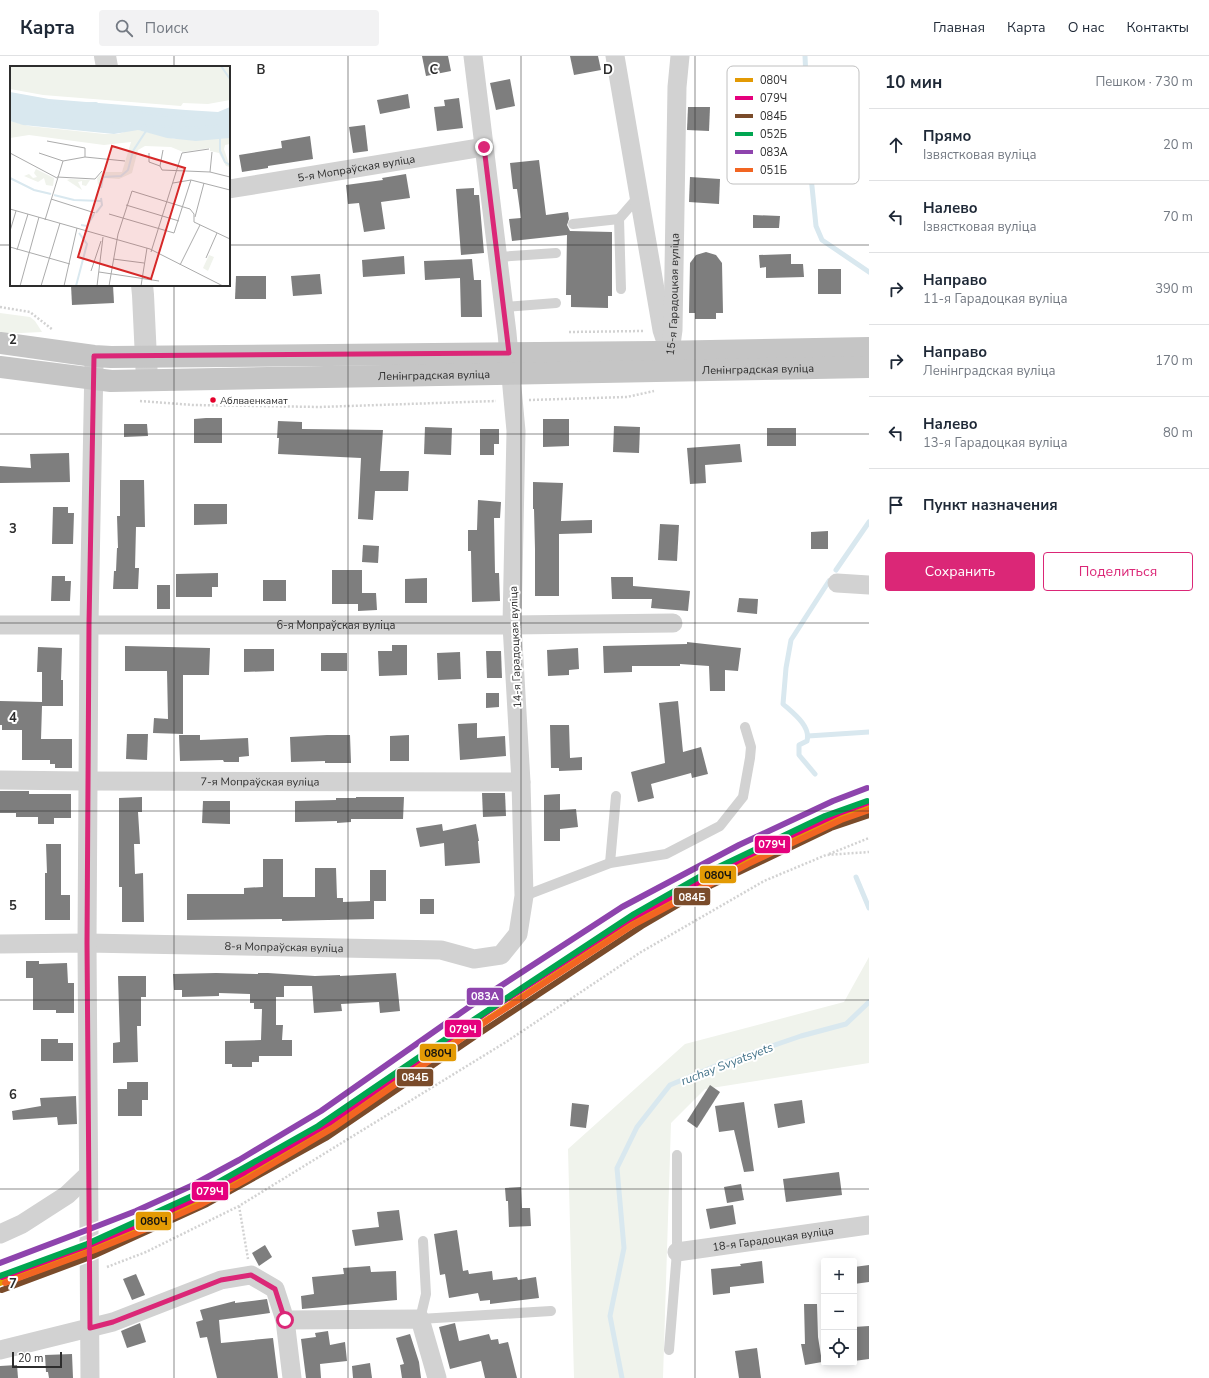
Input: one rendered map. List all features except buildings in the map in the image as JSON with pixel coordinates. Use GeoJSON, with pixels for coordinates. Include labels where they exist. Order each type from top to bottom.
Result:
{"type":"FeatureCollection","features":[{"type":"Feature","properties":{"kind":"main road","name":"Ленінградская вуліца"},"geometry":{"type":"LineString","coordinates":[[0,343],[94,356],[510,363],[670,361],[869,367]]}},
{"type":"Feature","properties":{"kind":"main road","name":"Ленінградская вуліца"},"geometry":{"type":"LineString","coordinates":[[670,361],[869,348]]}},
{"type":"Feature","properties":{"kind":"main road","name":"Ленінградская вуліца"},"geometry":{"type":"LineString","coordinates":[[0,367],[111,381],[510,363]]}},
{"type":"Feature","properties":{"kind":"street"},"geometry":{"type":"LineString","coordinates":[[105,56],[107,66]]}},
{"type":"Feature","properties":{"kind":"street","name":"14-я Гарадоцкая вуліца"},"geometry":{"type":"LineString","coordinates":[[473,56],[504,307],[516,431],[512,625],[524,896]]}},
{"type":"Feature","properties":{"kind":"street","name":"15-я Гарадоцкая вуліца"},"geometry":{"type":"LineString","coordinates":[[615,56],[662,330],[670,361]]}},
{"type":"Feature","properties":{"kind":"street","name":"15-я Гарадоцкая вуліца"},"geometry":{"type":"LineString","coordinates":[[670,361],[673,330],[677,87],[680,56]]}},
{"type":"Feature","properties":{"kind":"street","name":"5-я Мопраўская вуліца"},"geometry":{"type":"LineString","coordinates":[[230,189],[484,147]]}},
{"type":"Feature","properties":{"kind":"street"},"geometry":{"type":"LineString","coordinates":[[142,286],[146,380]]}},
{"type":"Feature","properties":{"kind":"street"},"geometry":{"type":"LineString","coordinates":[[90,1378],[87,943],[89,624],[94,356]]}},
{"type":"Feature","properties":{"kind":"street"},"geometry":{"type":"LineString","coordinates":[[837,583],[869,585]]}},
{"type":"Feature","properties":{"kind":"street","name":"6-я Мопраўская вуліца"},"geometry":{"type":"LineString","coordinates":[[0,625],[512,625],[673,623]]}},
{"type":"Feature","properties":{"kind":"street","name":"7-я Мопраўская вуліца"},"geometry":{"type":"LineString","coordinates":[[0,780],[520,782]]}},
{"type":"Feature","properties":{"kind":"street","name":"8-я Мопраўская вуліца"},"geometry":{"type":"LineString","coordinates":[[0,944],[87,943],[441,950],[474,958],[501,955],[518,934],[524,896]]}},
{"type":"Feature","properties":{"kind":"street"},"geometry":{"type":"LineString","coordinates":[[0,1234],[22,1224],[67,1195],[88,1175]]}},
{"type":"Feature","properties":{"kind":"street","name":"18-я Гарадоцкая вуліца"},"geometry":{"type":"LineString","coordinates":[[677,1252],[869,1225]]}},
{"type":"Feature","properties":{"kind":"street"},"geometry":{"type":"LineString","coordinates":[[0,1350],[113,1322],[221,1280],[251,1275],[275,1289],[285,1320],[292,1378]]}},
{"type":"Feature","properties":{"kind":"street"},"geometry":{"type":"LineString","coordinates":[[285,1320],[420,1319],[436,1378]]}},
{"type":"Feature","properties":{"kind":"lane"},"geometry":{"type":"LineString","coordinates":[[621,289],[619,219],[639,196]]}},
{"type":"Feature","properties":{"kind":"lane"},"geometry":{"type":"LineString","coordinates":[[573,224],[619,219]]}},
{"type":"Feature","properties":{"kind":"lane"},"geometry":{"type":"LineString","coordinates":[[498,257],[556,253]]}},
{"type":"Feature","properties":{"kind":"lane"},"geometry":{"type":"LineString","coordinates":[[504,307],[556,303]]}},
{"type":"Feature","properties":{"kind":"lane"},"geometry":{"type":"LineString","coordinates":[[524,896],[610,863],[666,854],[720,826],[743,797],[751,747],[745,727]]}},
{"type":"Feature","properties":{"kind":"lane"},"geometry":{"type":"LineString","coordinates":[[610,863],[616,796]]}},
{"type":"Feature","properties":{"kind":"lane"},"geometry":{"type":"LineString","coordinates":[[669,1350],[677,1252],[678,1155]]}},
{"type":"Feature","properties":{"kind":"lane"},"geometry":{"type":"LineString","coordinates":[[423,1241],[426,1294],[420,1319],[551,1311]]}},
{"type":"Feature","properties":{"kind":"path"},"geometry":{"type":"LineString","coordinates":[[0,307],[30,312],[53,330]]}},
{"type":"Feature","properties":{"kind":"path"},"geometry":{"type":"LineString","coordinates":[[133,401],[192,405],[320,407],[513,400],[627,398],[657,391]]}},
{"type":"Feature","properties":{"kind":"path"},"geometry":{"type":"LineString","coordinates":[[89,1274],[146,1252],[238,1206],[506,1042],[641,952],[764,881],[869,838]]}},
{"type":"Feature","properties":{"kind":"path"},"geometry":{"type":"LineString","coordinates":[[826,855],[869,852]]}},
{"type":"Feature","properties":{"kind":"path"},"geometry":{"type":"LineString","coordinates":[[238,1206],[251,1275]]}},
{"type":"Feature","properties":{"kind":"shaded area"},"geometry":{"type":"Polygon","coordinates":[[[0,313],[30,317],[35,321],[42,332],[0,334],[0,313]]]}},
{"type":"Feature","properties":{"kind":"shaded area"},"geometry":{"type":"Polygon","coordinates":[[[869,957],[869,1063],[705,1089],[671,1123],[663,1378],[574,1378],[568,1149],[685,1044],[844,1002],[869,957]]]}},
{"type":"Feature","properties":{"kind":"waterway","name":"ruchay Svyatsyets"},"geometry":{"type":"LineString","coordinates":[[805,56],[805,66]]}},
{"type":"Feature","properties":{"kind":"waterway","name":"ruchay Svyatsyets"},"geometry":{"type":"LineString","coordinates":[[812,184],[816,226],[822,240],[869,272]]}},
{"type":"Feature","properties":{"kind":"waterway","name":"ruchay Svyatsyets"},"geometry":{"type":"LineString","coordinates":[[836,570],[869,522]]}},
{"type":"Feature","properties":{"kind":"waterway","name":"ruchay Svyatsyets"},"geometry":{"type":"LineString","coordinates":[[815,774],[799,755],[799,745],[807,741],[808,735],[804,725],[783,704],[786,668],[791,640],[829,581]]}},
{"type":"Feature","properties":{"kind":"waterway"},"geometry":{"type":"LineString","coordinates":[[808,736],[869,732]]}},
{"type":"Feature","properties":{"kind":"waterway","name":"ruchay Svyatsyets"},"geometry":{"type":"LineString","coordinates":[[856,877],[869,908]]}},
{"type":"Feature","properties":{"kind":"waterway","name":"ruchay Svyatsyets"},"geometry":{"type":"LineString","coordinates":[[622,1378],[610,1316],[624,1248],[617,1168],[637,1127],[670,1085],[725,1062],[801,1036],[846,1024],[869,1002]]}},
{"type":"Feature","properties":{"kind":"transit line","name":"083А"},"geometry":{"type":"LineString","coordinates":[[0,1263],[136,1211],[191,1186],[239,1160],[321,1111],[479,1000],[622,907],[739,845],[833,801],[867,788]]}},
{"type":"Feature","properties":{"kind":"transit line","name":"052Б"},"geometry":{"type":"LineString","coordinates":[[0,1276],[87,1244],[201,1192],[318,1126],[475,1019],[634,914],[706,873],[825,816],[867,801]]}},
{"type":"Feature","properties":{"kind":"transit line","name":"079Ч"},"geometry":{"type":"LineString","coordinates":[[2,1277],[92,1244],[142,1223],[197,1198],[245,1172],[329,1123],[487,1012],[630,919],[745,857],[839,813],[869,802]]}},
{"type":"Feature","properties":{"kind":"transit line","name":"080Ч"},"geometry":{"type":"LineString","coordinates":[[0,1283],[90,1250],[204,1198],[322,1132],[479,1025],[638,920],[709,879],[828,822],[869,808]]}},
{"type":"Feature","properties":{"kind":"transit line","name":"051Б"},"geometry":{"type":"LineString","coordinates":[[5,1283],[95,1250],[200,1205],[333,1128],[491,1018],[633,925],[748,864],[841,820],[869,810]]}},
{"type":"Feature","properties":{"kind":"transit line","name":"084Б"},"geometry":{"type":"LineString","coordinates":[[2,1290],[93,1256],[207,1204],[326,1138],[483,1031],[642,926],[712,885],[831,828],[869,815]]}},
{"type":"Feature","properties":{"kind":"place","name":"Аблваенкамат"},"geometry":{"type":"Point","coordinates":[213,400]}},
{"type":"Feature","properties":{"kind":"route"},"geometry":{"type":"LineString","coordinates":[[285,1320],[275,1289],[251,1275],[221,1280],[113,1322],[90,1328],[87,943],[89,624],[94,356],[509,353],[484,147]]}}]}
